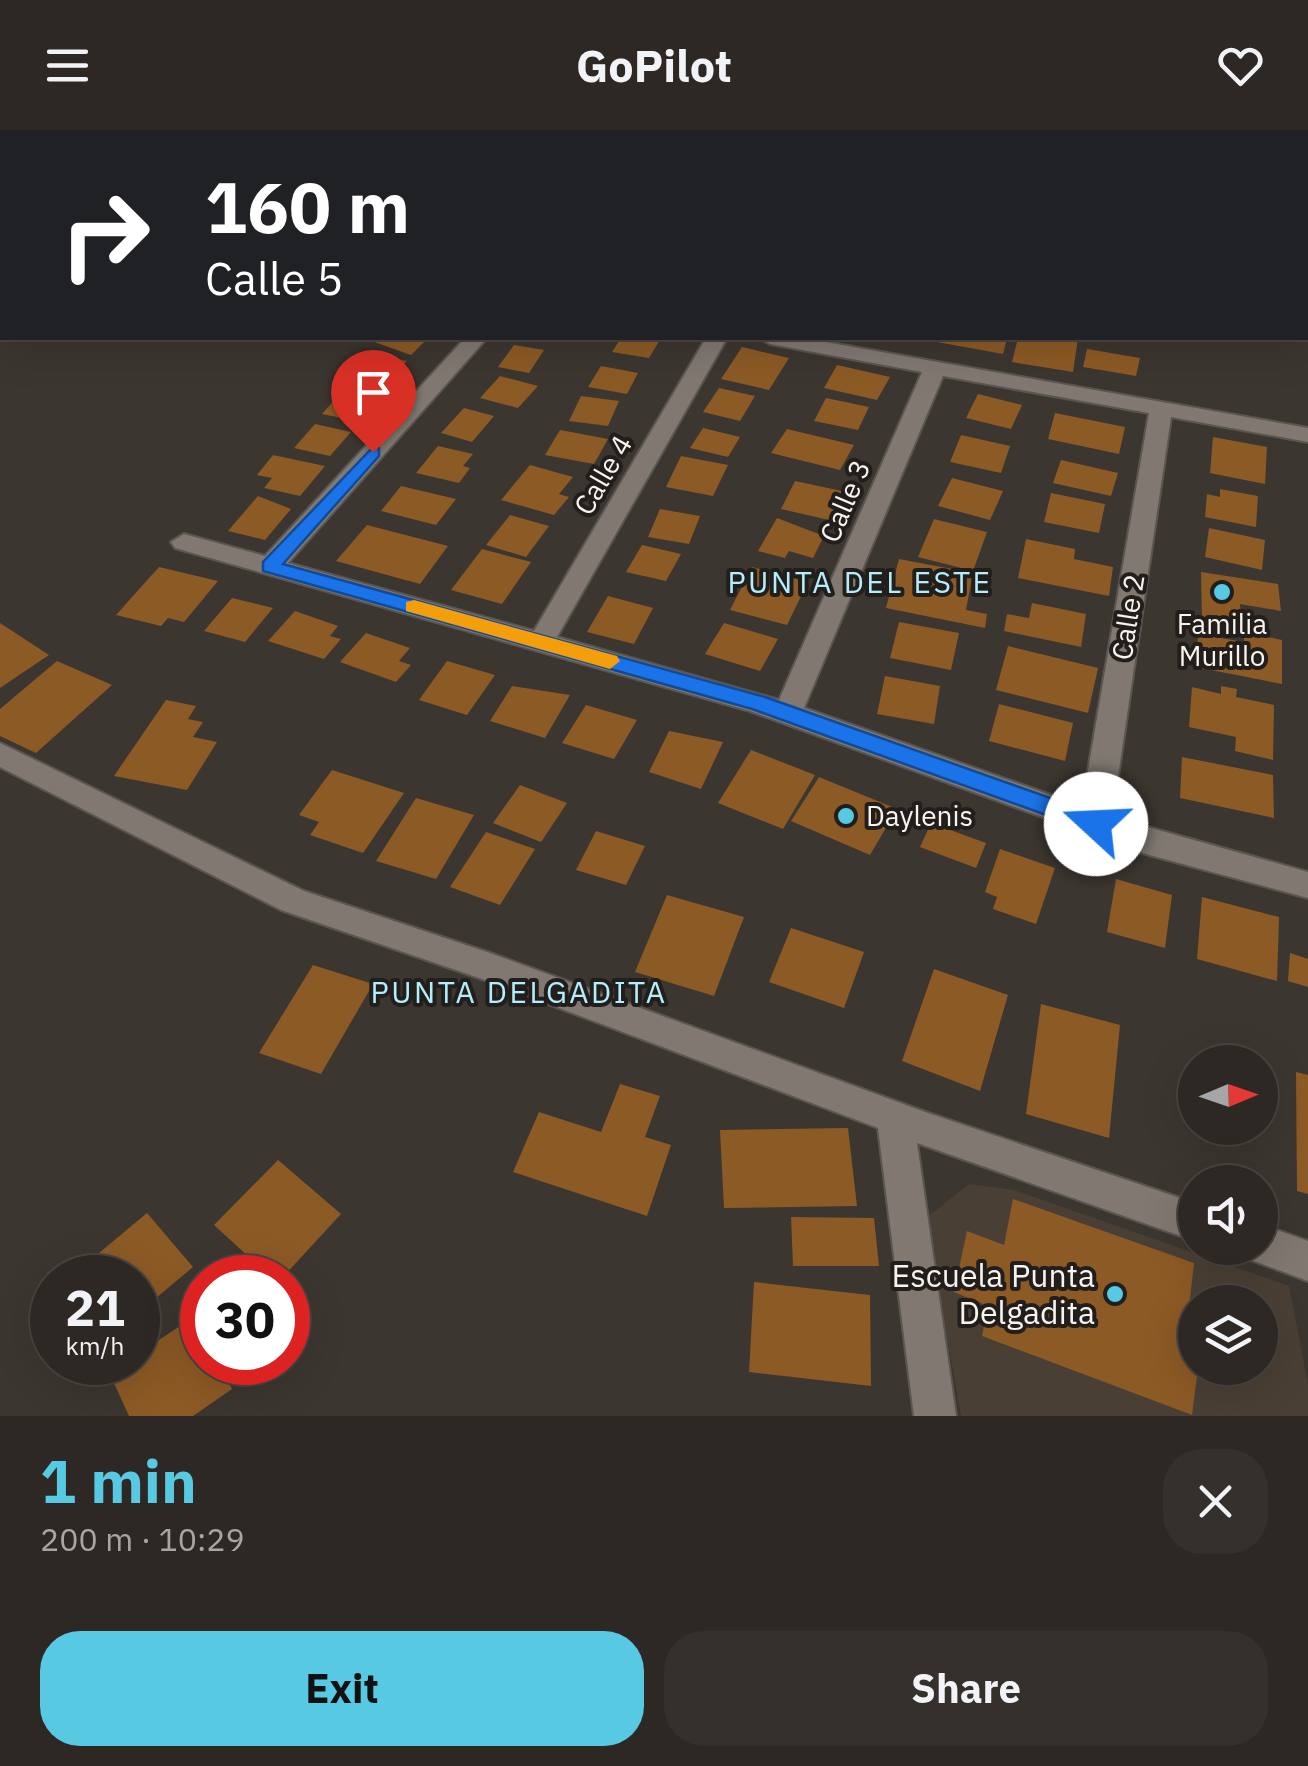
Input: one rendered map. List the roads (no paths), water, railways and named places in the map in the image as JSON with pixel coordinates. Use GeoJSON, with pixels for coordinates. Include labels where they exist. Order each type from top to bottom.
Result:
{"type":"FeatureCollection","features":[{"type":"Feature","properties":{"kind":"street"},"geometry":{"type":"LineString","coordinates":[[270,566],[474,340]]}},
{"type":"Feature","properties":{"kind":"street","name":"Calle 4"},"geometry":{"type":"LineString","coordinates":[[540,642],[716,340]]}},
{"type":"Feature","properties":{"kind":"street"},"geometry":{"type":"LineString","coordinates":[[781,340],[1308,434]]}},
{"type":"Feature","properties":{"kind":"street","name":"Calle 3"},"geometry":{"type":"LineString","coordinates":[[788,714],[934,368]]}},
{"type":"Feature","properties":{"kind":"street","name":"Calle 2"},"geometry":{"type":"LineString","coordinates":[[1096,824],[1162,410]]}},
{"type":"Feature","properties":{"kind":"street"},"geometry":{"type":"LineString","coordinates":[[184,542],[788,714],[1152,844],[1308,884]]}},
{"type":"Feature","properties":{"kind":"street"},"geometry":{"type":"LineString","coordinates":[[0,754],[293,901],[1178,1216]]}},
{"type":"Feature","properties":{"kind":"street"},"geometry":{"type":"LineString","coordinates":[[895,1118],[935,1416]]}},
{"type":"Feature","properties":{"kind":"street"},"geometry":{"type":"LineString","coordinates":[[1278,1250],[1308,1260]]}},
{"type":"Feature","properties":{"kind":"place","name":"Familia Murillo"},"geometry":{"type":"Point","coordinates":[1222,592]}},
{"type":"Feature","properties":{"kind":"place","name":"Daylenis"},"geometry":{"type":"Point","coordinates":[846,816]}},
{"type":"Feature","properties":{"kind":"place","name":"Escuela Punta Delgadita"},"geometry":{"type":"Point","coordinates":[1115,1294]}},
{"type":"Feature","properties":{"kind":"district","name":"PUNTA DEL ESTE"},"geometry":{"type":"Point","coordinates":[860,583]}},
{"type":"Feature","properties":{"kind":"district","name":"PUNTA DELGADITA"},"geometry":{"type":"Point","coordinates":[519,993]}}]}
